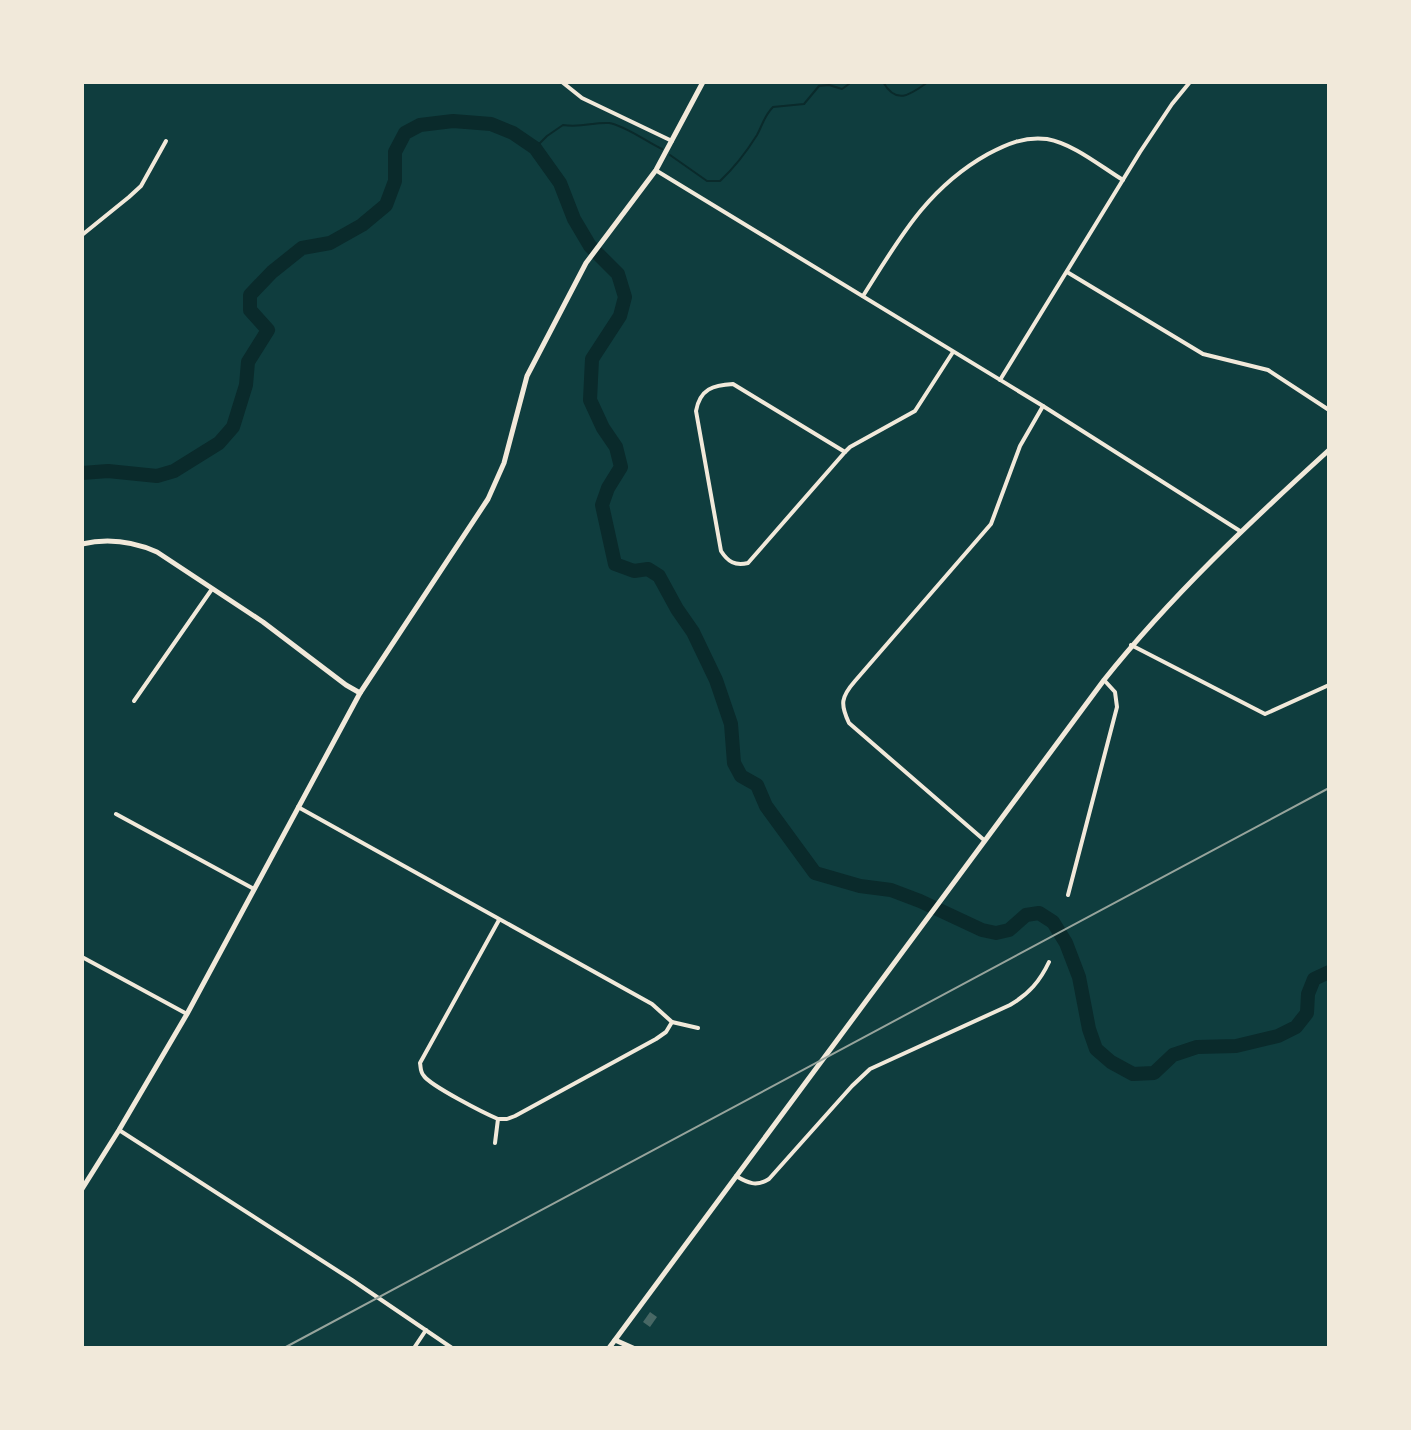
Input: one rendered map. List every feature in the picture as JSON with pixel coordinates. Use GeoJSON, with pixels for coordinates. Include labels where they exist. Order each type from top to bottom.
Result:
{"type":"FeatureCollection","features":[{"type":"Feature","properties":{"kind":"street"},"geometry":{"type":"LineString","coordinates":[[562,82],[582,98],[672,141]]}},
{"type":"Feature","properties":{"kind":"street"},"geometry":{"type":"LineString","coordinates":[[82,1189],[187,1014],[360,693],[488,499],[504,463],[527,376],[591,257],[656,170],[703,82]]}},
{"type":"Feature","properties":{"kind":"street"},"geometry":{"type":"LineString","coordinates":[[1000,381],[1123,180],[1190,82]]}},
{"type":"Feature","properties":{"kind":"street"},"geometry":{"type":"LineString","coordinates":[[863,296],[902,234],[933,195],[975,162],[1010,143],[1047,139],[1065,145],[1123,180]]}},
{"type":"Feature","properties":{"kind":"street"},"geometry":{"type":"LineString","coordinates":[[82,235],[141,186],[166,141]]}},
{"type":"Feature","properties":{"kind":"street"},"geometry":{"type":"LineString","coordinates":[[656,170],[1043,406],[1240,531]]}},
{"type":"Feature","properties":{"kind":"street"},"geometry":{"type":"LineString","coordinates":[[1067,272],[1203,354],[1268,370],[1329,410]]}},
{"type":"Feature","properties":{"kind":"street"},"geometry":{"type":"LineString","coordinates":[[845,452],[733,384],[714,385],[703,393],[696,411],[719,542],[726,559],[735,564],[748,563],[845,452],[915,411],[953,352]]}},
{"type":"Feature","properties":{"kind":"street"},"geometry":{"type":"LineString","coordinates":[[984,840],[849,723],[843,711],[843,699],[855,681],[991,524],[1020,446],[1043,406]]}},
{"type":"Feature","properties":{"kind":"street"},"geometry":{"type":"LineString","coordinates":[[609,1348],[1131,645],[1240,531],[1329,450]]}},
{"type":"Feature","properties":{"kind":"street"},"geometry":{"type":"LineString","coordinates":[[82,544],[108,540],[140,545],[166,557],[263,622],[360,693]]}},
{"type":"Feature","properties":{"kind":"street"},"geometry":{"type":"LineString","coordinates":[[134,701],[212,589]]}},
{"type":"Feature","properties":{"kind":"street"},"geometry":{"type":"LineString","coordinates":[[1131,645],[1265,714],[1329,685]]}},
{"type":"Feature","properties":{"kind":"street"},"geometry":{"type":"LineString","coordinates":[[1068,895],[1117,707],[1115,692],[1104,680]]}},
{"type":"Feature","properties":{"kind":"street"},"geometry":{"type":"LineString","coordinates":[[298,807],[652,1004],[672,1022],[698,1028]]}},
{"type":"Feature","properties":{"kind":"street"},"geometry":{"type":"LineString","coordinates":[[116,814],[254,889]]}},
{"type":"Feature","properties":{"kind":"street"},"geometry":{"type":"LineString","coordinates":[[499,920],[420,1063],[424,1077],[435,1084],[498,1119],[515,1116],[656,1039],[666,1032],[672,1022]]}},
{"type":"Feature","properties":{"kind":"street"},"geometry":{"type":"LineString","coordinates":[[82,957],[187,1014]]}},
{"type":"Feature","properties":{"kind":"street"},"geometry":{"type":"LineString","coordinates":[[736,1176],[755,1184],[769,1179],[870,1069],[1022,998],[1038,982],[1049,962]]}},
{"type":"Feature","properties":{"kind":"street"},"geometry":{"type":"LineString","coordinates":[[495,1143],[498,1119]]}},
{"type":"Feature","properties":{"kind":"street"},"geometry":{"type":"LineString","coordinates":[[119,1130],[452,1348]]}},
{"type":"Feature","properties":{"kind":"street"},"geometry":{"type":"LineString","coordinates":[[414,1348],[426,1330]]}},
{"type":"Feature","properties":{"kind":"street"},"geometry":{"type":"LineString","coordinates":[[615,1340],[633,1348]]}},
{"type":"Feature","properties":{"kind":"building"},"geometry":{"type":"Polygon","coordinates":[[[650,1312],[657,1317],[650,1327],[643,1322],[650,1312]]]}},
{"type":"Feature","properties":{"kind":"waterway"},"geometry":{"type":"LineString","coordinates":[[670,155],[707,181],[720,181],[749,147],[773,107],[804,104],[819,86],[842,89],[848,82]]}},
{"type":"Feature","properties":{"kind":"waterway"},"geometry":{"type":"LineString","coordinates":[[883,82],[899,96],[910,94],[928,82]]}},
{"type":"Feature","properties":{"kind":"waterway"},"geometry":{"type":"LineString","coordinates":[[82,473],[108,471],[157,476],[174,471],[219,443],[233,427],[246,385],[248,362],[268,330],[250,310],[250,295],[302,248],[330,243],[362,225],[386,205],[395,181],[395,152],[405,133],[420,125],[453,121],[491,124],[513,133],[535,148],[560,183],[574,219],[590,246],[618,274],[625,297],[620,316],[592,359],[590,400],[616,447],[621,467],[602,505],[615,564],[634,571],[648,569],[659,576],[693,632],[716,680],[731,724],[734,763],[741,776],[757,785],[766,806],[815,873],[860,886],[891,890],[982,930],[996,933],[1009,930],[1026,915],[1039,913],[1053,922],[1066,943],[1079,977],[1096,1049],[1133,1074],[1154,1073],[1173,1055],[1197,1047],[1236,1046],[1278,1036],[1296,1027],[1307,1013],[1308,994],[1314,979],[1329,972]]}},
{"type":"Feature","properties":{"kind":"waterway"},"geometry":{"type":"LineString","coordinates":[[535,148],[563,125],[609,123],[662,149]]}},
{"type":"Feature","properties":{"kind":"railway"},"geometry":{"type":"LineString","coordinates":[[284,1348],[1329,788]]}}]}
